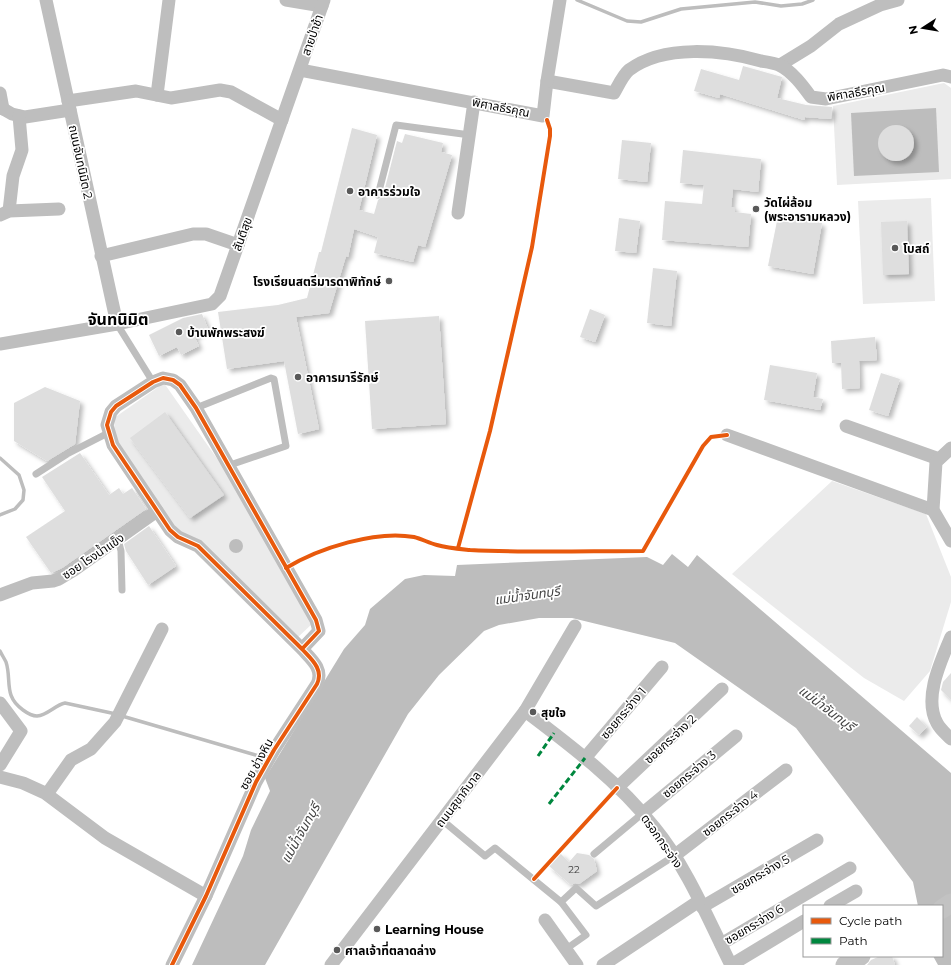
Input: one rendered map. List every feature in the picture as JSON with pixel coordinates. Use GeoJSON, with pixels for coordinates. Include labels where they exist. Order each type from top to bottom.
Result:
{"type":"FeatureCollection","features":[{"type":"Feature","properties":{"kind":"main road"},"geometry":{"type":"LineString","coordinates":[[845,965],[859,957]]}},
{"type":"Feature","properties":{"kind":"street","name":"ถนนจันทนิมิต 2"},"geometry":{"type":"LineString","coordinates":[[46,0],[117,324]]}},
{"type":"Feature","properties":{"kind":"street"},"geometry":{"type":"LineString","coordinates":[[157,95],[169,0]]}},
{"type":"Feature","properties":{"kind":"street"},"geometry":{"type":"LineString","coordinates":[[286,0],[323,3]]}},
{"type":"Feature","properties":{"kind":"street"},"geometry":{"type":"LineString","coordinates":[[780,65],[811,46],[839,24],[880,5],[898,0]]}},
{"type":"Feature","properties":{"kind":"street"},"geometry":{"type":"LineString","coordinates":[[547,80],[560,1]]}},
{"type":"Feature","properties":{"kind":"street","name":"สายป่าช้า"},"geometry":{"type":"LineString","coordinates":[[300,70],[323,3]]}},
{"type":"Feature","properties":{"kind":"street","name":"พิศาลธีรคุณ"},"geometry":{"type":"LineString","coordinates":[[300,70],[474,102],[545,118],[547,80],[614,93],[627,72],[640,63],[660,56],[695,51],[738,54],[780,65],[802,84],[811,97],[826,99],[943,75],[951,77]]}},
{"type":"Feature","properties":{"kind":"street","name":"สันติสุข"},"geometry":{"type":"LineString","coordinates":[[0,344],[117,324],[212,304],[220,296],[300,70]]}},
{"type":"Feature","properties":{"kind":"street"},"geometry":{"type":"LineString","coordinates":[[0,93],[2,108],[19,116],[69,106],[130,91],[141,91],[171,98],[208,91],[226,90],[282,120]]}},
{"type":"Feature","properties":{"kind":"street"},"geometry":{"type":"LineString","coordinates":[[458,213],[474,102]]}},
{"type":"Feature","properties":{"kind":"street"},"geometry":{"type":"LineString","coordinates":[[19,116],[22,150],[13,176],[5,213],[59,209]]}},
{"type":"Feature","properties":{"kind":"street"},"geometry":{"type":"LineString","coordinates":[[101,256],[193,234],[206,234],[238,245]]}},
{"type":"Feature","properties":{"kind":"street"},"geometry":{"type":"LineString","coordinates":[[108,433],[108,421],[111,412],[116,406],[153,382],[163,378],[173,380],[180,385],[196,408],[230,465],[318,623],[319,631],[302,649]]}},
{"type":"Feature","properties":{"kind":"street"},"geometry":{"type":"LineString","coordinates":[[846,426],[939,459]]}},
{"type":"Feature","properties":{"kind":"street","name":"ซอย ช่างหิน"},"geometry":{"type":"LineString","coordinates":[[108,433],[113,445],[157,511],[175,535],[198,546],[302,649],[319,670],[319,680],[274,750],[256,782],[206,896],[172,965]]}},
{"type":"Feature","properties":{"kind":"street"},"geometry":{"type":"LineString","coordinates":[[727,434],[933,510]]}},
{"type":"Feature","properties":{"kind":"street"},"geometry":{"type":"LineString","coordinates":[[951,448],[936,462],[933,510],[951,541]]}},
{"type":"Feature","properties":{"kind":"street","name":"ซอย โรงน้ำแข็ง"},"geometry":{"type":"LineString","coordinates":[[0,595],[32,583],[53,581],[74,570],[157,511]]}},
{"type":"Feature","properties":{"kind":"street","name":"ถนนสุขาภิบาล"},"geometry":{"type":"LineString","coordinates":[[331,965],[525,711],[575,626]]}},
{"type":"Feature","properties":{"kind":"street"},"geometry":{"type":"LineString","coordinates":[[47,794],[71,760],[91,749],[115,722],[162,629]]}},
{"type":"Feature","properties":{"kind":"street"},"geometry":{"type":"LineString","coordinates":[[951,637],[936,676],[933,698],[934,718],[937,724],[951,739]]}},
{"type":"Feature","properties":{"kind":"street","name":"ซอยกระจ่าง 1"},"geometry":{"type":"LineString","coordinates":[[585,758],[662,667]]}},
{"type":"Feature","properties":{"kind":"street","name":"ซอยกระจ่าง 2"},"geometry":{"type":"LineString","coordinates":[[617,788],[722,689]]}},
{"type":"Feature","properties":{"kind":"street"},"geometry":{"type":"LineString","coordinates":[[0,702],[21,730],[0,765]]}},
{"type":"Feature","properties":{"kind":"street","name":"ตรอกกระจ่าง"},"geometry":{"type":"LineString","coordinates":[[525,711],[585,758],[643,813],[674,856],[731,965]]}},
{"type":"Feature","properties":{"kind":"street","name":"ซอยกระจ่าง 3"},"geometry":{"type":"LineString","coordinates":[[643,813],[736,736]]}},
{"type":"Feature","properties":{"kind":"street","name":"ซอยกระจ่าง 4"},"geometry":{"type":"LineString","coordinates":[[674,856],[786,770]]}},
{"type":"Feature","properties":{"kind":"street"},"geometry":{"type":"LineString","coordinates":[[0,777],[23,783],[47,794],[105,838],[206,896]]}},
{"type":"Feature","properties":{"kind":"street","name":"ซอยกระจ่าง 5"},"geometry":{"type":"LineString","coordinates":[[602,965],[700,904],[818,840]]}},
{"type":"Feature","properties":{"kind":"street","name":"ซอยกระจ่าง 6"},"geometry":{"type":"LineString","coordinates":[[720,944],[850,868]]}},
{"type":"Feature","properties":{"kind":"street"},"geometry":{"type":"LineString","coordinates":[[832,905],[856,891]]}},
{"type":"Feature","properties":{"kind":"street"},"geometry":{"type":"LineString","coordinates":[[545,920],[577,965]]}},
{"type":"Feature","properties":{"kind":"street"},"geometry":{"type":"LineString","coordinates":[[731,965],[803,922]]}},
{"type":"Feature","properties":{"kind":"lane"},"geometry":{"type":"LineString","coordinates":[[378,195],[396,125],[470,135]]}},
{"type":"Feature","properties":{"kind":"lane"},"geometry":{"type":"LineString","coordinates":[[117,324],[153,382]]}},
{"type":"Feature","properties":{"kind":"lane"},"geometry":{"type":"LineString","coordinates":[[196,408],[271,378],[274,379],[286,446],[230,465]]}},
{"type":"Feature","properties":{"kind":"lane"},"geometry":{"type":"LineString","coordinates":[[36,474],[67,454],[108,433]]}},
{"type":"Feature","properties":{"kind":"lane"},"geometry":{"type":"LineString","coordinates":[[118,539],[121,551],[122,590]]}},
{"type":"Feature","properties":{"kind":"lane"},"geometry":{"type":"LineString","coordinates":[[594,854],[643,813]]}},
{"type":"Feature","properties":{"kind":"lane"},"geometry":{"type":"LineString","coordinates":[[442,820],[485,856],[495,848],[561,902],[586,935],[566,950]]}},
{"type":"Feature","properties":{"kind":"lane"},"geometry":{"type":"LineString","coordinates":[[561,902],[576,888],[596,906],[674,856]]}},
{"type":"Feature","properties":{"kind":"shaded area"},"geometry":{"type":"Polygon","coordinates":[[[944,83],[951,88],[951,179],[837,185],[833,106],[944,83]]]}},
{"type":"Feature","properties":{"kind":"shaded area"},"geometry":{"type":"Polygon","coordinates":[[[931,198],[935,301],[863,304],[858,201],[931,198]]]}},
{"type":"Feature","properties":{"kind":"shaded area"},"geometry":{"type":"Polygon","coordinates":[[[164,383],[239,490],[313,623],[296,639],[178,532],[115,440],[114,418],[164,383]]]}},
{"type":"Feature","properties":{"kind":"shaded area"},"geometry":{"type":"Polygon","coordinates":[[[832,481],[926,514],[951,577],[951,602],[930,671],[904,701],[864,678],[732,574],[832,481]]]}},
{"type":"Feature","properties":{"kind":"water"},"geometry":{"type":"Polygon","coordinates":[[[936,108],[939,172],[854,176],[851,113],[936,108]]]}},
{"type":"Feature","properties":{"kind":"water"},"geometry":{"type":"Polygon","coordinates":[[[233,539],[239,539],[243,543],[243,549],[239,553],[233,553],[229,549],[229,543],[233,539]]]}},
{"type":"Feature","properties":{"kind":"water","name":"แม่น้ำจันทบุรี"},"geometry":{"type":"Polygon","coordinates":[[[672,554],[688,567],[697,555],[951,773],[951,965],[938,965],[934,957],[943,957],[943,905],[918,905],[913,882],[796,728],[675,643],[572,618],[539,618],[499,625],[484,631],[439,675],[408,714],[265,965],[192,965],[243,856],[251,830],[270,791],[265,778],[344,649],[365,625],[370,609],[405,579],[424,575],[455,576],[457,565],[647,557],[663,565],[672,554]]]}},
{"type":"Feature","properties":{"kind":"building"},"geometry":{"type":"Polygon","coordinates":[[[743,66],[782,77],[777,98],[806,105],[832,107],[831,119],[805,117],[804,120],[720,94],[719,98],[694,91],[701,69],[739,80],[743,66]]]}},
{"type":"Feature","properties":{"kind":"building"},"geometry":{"type":"Polygon","coordinates":[[[896,125],[906,128],[911,133],[914,143],[911,153],[906,158],[896,161],[886,158],[881,153],[878,143],[881,133],[886,128],[896,125]]]}},
{"type":"Feature","properties":{"kind":"building"},"geometry":{"type":"Polygon","coordinates":[[[352,128],[377,135],[359,210],[374,214],[378,200],[383,196],[397,141],[402,143],[405,134],[443,143],[441,152],[452,155],[425,247],[418,245],[413,262],[374,253],[378,237],[354,229],[348,257],[346,256],[329,313],[296,317],[319,429],[298,434],[284,361],[227,369],[218,312],[278,305],[307,298],[319,252],[321,252],[352,128]]]}},
{"type":"Feature","properties":{"kind":"building"},"geometry":{"type":"Polygon","coordinates":[[[622,140],[651,143],[647,182],[618,179],[622,140]]]}},
{"type":"Feature","properties":{"kind":"building"},"geometry":{"type":"Polygon","coordinates":[[[683,150],[761,159],[758,192],[733,189],[731,207],[735,207],[735,212],[751,214],[748,247],[662,240],[665,201],[702,204],[704,185],[680,183],[683,150]]]}},
{"type":"Feature","properties":{"kind":"building"},"geometry":{"type":"Polygon","coordinates":[[[778,216],[822,223],[813,274],[768,266],[778,216]]]}},
{"type":"Feature","properties":{"kind":"building"},"geometry":{"type":"Polygon","coordinates":[[[619,218],[640,221],[636,253],[615,251],[619,218]]]}},
{"type":"Feature","properties":{"kind":"building","name":"โบสถ์"},"geometry":{"type":"Polygon","coordinates":[[[907,221],[909,274],[883,275],[881,222],[907,221]]]}},
{"type":"Feature","properties":{"kind":"building"},"geometry":{"type":"Polygon","coordinates":[[[653,268],[677,271],[671,326],[647,323],[653,268]]]}},
{"type":"Feature","properties":{"kind":"building"},"geometry":{"type":"Polygon","coordinates":[[[590,309],[605,315],[595,342],[580,337],[590,309]]]}},
{"type":"Feature","properties":{"kind":"building","name":"บ้านพักพระสงฆ์"},"geometry":{"type":"Polygon","coordinates":[[[202,314],[208,329],[194,336],[199,346],[181,355],[177,347],[159,356],[149,335],[183,318],[202,314]]]}},
{"type":"Feature","properties":{"kind":"building"},"geometry":{"type":"Polygon","coordinates":[[[439,316],[446,424],[372,429],[365,321],[439,316]]]}},
{"type":"Feature","properties":{"kind":"building"},"geometry":{"type":"Polygon","coordinates":[[[875,337],[877,360],[859,361],[860,388],[842,389],[841,363],[832,363],[831,341],[875,337]]]}},
{"type":"Feature","properties":{"kind":"building"},"geometry":{"type":"Polygon","coordinates":[[[770,365],[817,373],[813,397],[823,399],[820,410],[764,400],[770,365]]]}},
{"type":"Feature","properties":{"kind":"building"},"geometry":{"type":"Polygon","coordinates":[[[881,373],[900,379],[888,416],[869,410],[881,373]]]}},
{"type":"Feature","properties":{"kind":"building"},"geometry":{"type":"Polygon","coordinates":[[[45,387],[80,401],[75,444],[47,461],[14,441],[14,403],[45,387]]]}},
{"type":"Feature","properties":{"kind":"building"},"geometry":{"type":"Polygon","coordinates":[[[165,412],[224,495],[190,518],[130,438],[165,412]]]}},
{"type":"Feature","properties":{"kind":"building"},"geometry":{"type":"Polygon","coordinates":[[[80,453],[109,495],[119,488],[123,494],[132,488],[146,509],[62,568],[51,573],[26,537],[65,511],[42,477],[80,453]]]}},
{"type":"Feature","properties":{"kind":"building"},"geometry":{"type":"Polygon","coordinates":[[[149,526],[176,566],[148,585],[126,551],[124,544],[149,526]]]}},
{"type":"Feature","properties":{"kind":"building"},"geometry":{"type":"Polygon","coordinates":[[[951,673],[951,700],[941,690],[943,682],[951,673]]]}},
{"type":"Feature","properties":{"kind":"building"},"geometry":{"type":"Polygon","coordinates":[[[917,717],[927,727],[919,735],[909,726],[917,717]]]}},
{"type":"Feature","properties":{"kind":"building"},"geometry":{"type":"Polygon","coordinates":[[[560,853],[569,862],[577,853],[589,855],[594,859],[597,871],[579,884],[575,883],[571,885],[549,866],[560,853]]]}},
{"type":"Feature","properties":{"kind":"building"},"geometry":{"type":"Polygon","coordinates":[[[878,957],[892,957],[895,965],[867,965],[871,960],[878,957]]]}},
{"type":"Feature","properties":{"kind":"waterway"},"geometry":{"type":"LineString","coordinates":[[577,0],[627,21],[641,22],[681,9],[755,2],[781,6],[802,4],[813,0]]}},
{"type":"Feature","properties":{"kind":"waterway"},"geometry":{"type":"LineString","coordinates":[[0,458],[19,475],[24,490],[23,500],[15,509],[0,515]]}},
{"type":"Feature","properties":{"kind":"waterway"},"geometry":{"type":"LineString","coordinates":[[0,651],[8,669],[10,693],[17,705],[29,714],[35,716],[41,715],[65,703],[116,714]]}},
{"type":"Feature","properties":{"kind":"waterway"},"geometry":{"type":"LineString","coordinates":[[122,716],[266,758]]}},
{"type":"Feature","properties":{"kind":"marked path"},"geometry":{"type":"LineString","coordinates":[[538,756],[554,733]]}},
{"type":"Feature","properties":{"kind":"marked path"},"geometry":{"type":"LineString","coordinates":[[549,804],[585,758]]}},
{"type":"Feature","properties":{"kind":"cycle path"},"geometry":{"type":"LineString","coordinates":[[458,548],[490,431],[532,247],[550,136],[550,129],[547,120]]}},
{"type":"Feature","properties":{"kind":"cycle path"},"geometry":{"type":"LineString","coordinates":[[172,965],[206,896],[256,782],[274,750],[317,684],[319,674],[316,665],[302,649],[198,546],[178,537],[170,530],[113,445],[107,425],[111,412],[116,406],[153,382],[163,378],[173,380],[180,385],[196,408],[316,620],[319,631],[302,649]]}},
{"type":"Feature","properties":{"kind":"cycle path"},"geometry":{"type":"LineString","coordinates":[[286,568],[315,554],[348,542],[383,536],[414,537],[441,546],[470,550],[535,552],[643,551],[703,446],[711,437],[727,435]]}},
{"type":"Feature","properties":{"kind":"cycle path"},"geometry":{"type":"LineString","coordinates":[[534,879],[617,788]]}},
{"type":"Feature","properties":{"kind":"place","name":"อาคารร่วมใจ"},"geometry":{"type":"Point","coordinates":[350,191]}},
{"type":"Feature","properties":{"kind":"place","name":"วัดไผ่ล้อม (พระอารามหลวง)"},"geometry":{"type":"Point","coordinates":[756,209]}},
{"type":"Feature","properties":{"kind":"place","name":"โบสถ์"},"geometry":{"type":"Point","coordinates":[895,248]}},
{"type":"Feature","properties":{"kind":"place","name":"โรงเรียนสตรีมารดาพิทักษ์"},"geometry":{"type":"Point","coordinates":[389,281]}},
{"type":"Feature","properties":{"kind":"place","name":"บ้านพักพระสงฆ์"},"geometry":{"type":"Point","coordinates":[179,332]}},
{"type":"Feature","properties":{"kind":"place","name":"อาคารมารีรักษ์"},"geometry":{"type":"Point","coordinates":[298,377]}},
{"type":"Feature","properties":{"kind":"place","name":"สุขใจ"},"geometry":{"type":"Point","coordinates":[533,712]}},
{"type":"Feature","properties":{"kind":"place","name":"Learning House"},"geometry":{"type":"Point","coordinates":[377,929]}},
{"type":"Feature","properties":{"kind":"place","name":"ศาลเจ้าที่ตลาดล่าง"},"geometry":{"type":"Point","coordinates":[337,950]}},
{"type":"Feature","properties":{"kind":"district","name":"จันทนิมิต"},"geometry":{"type":"Point","coordinates":[118,319]}}]}
